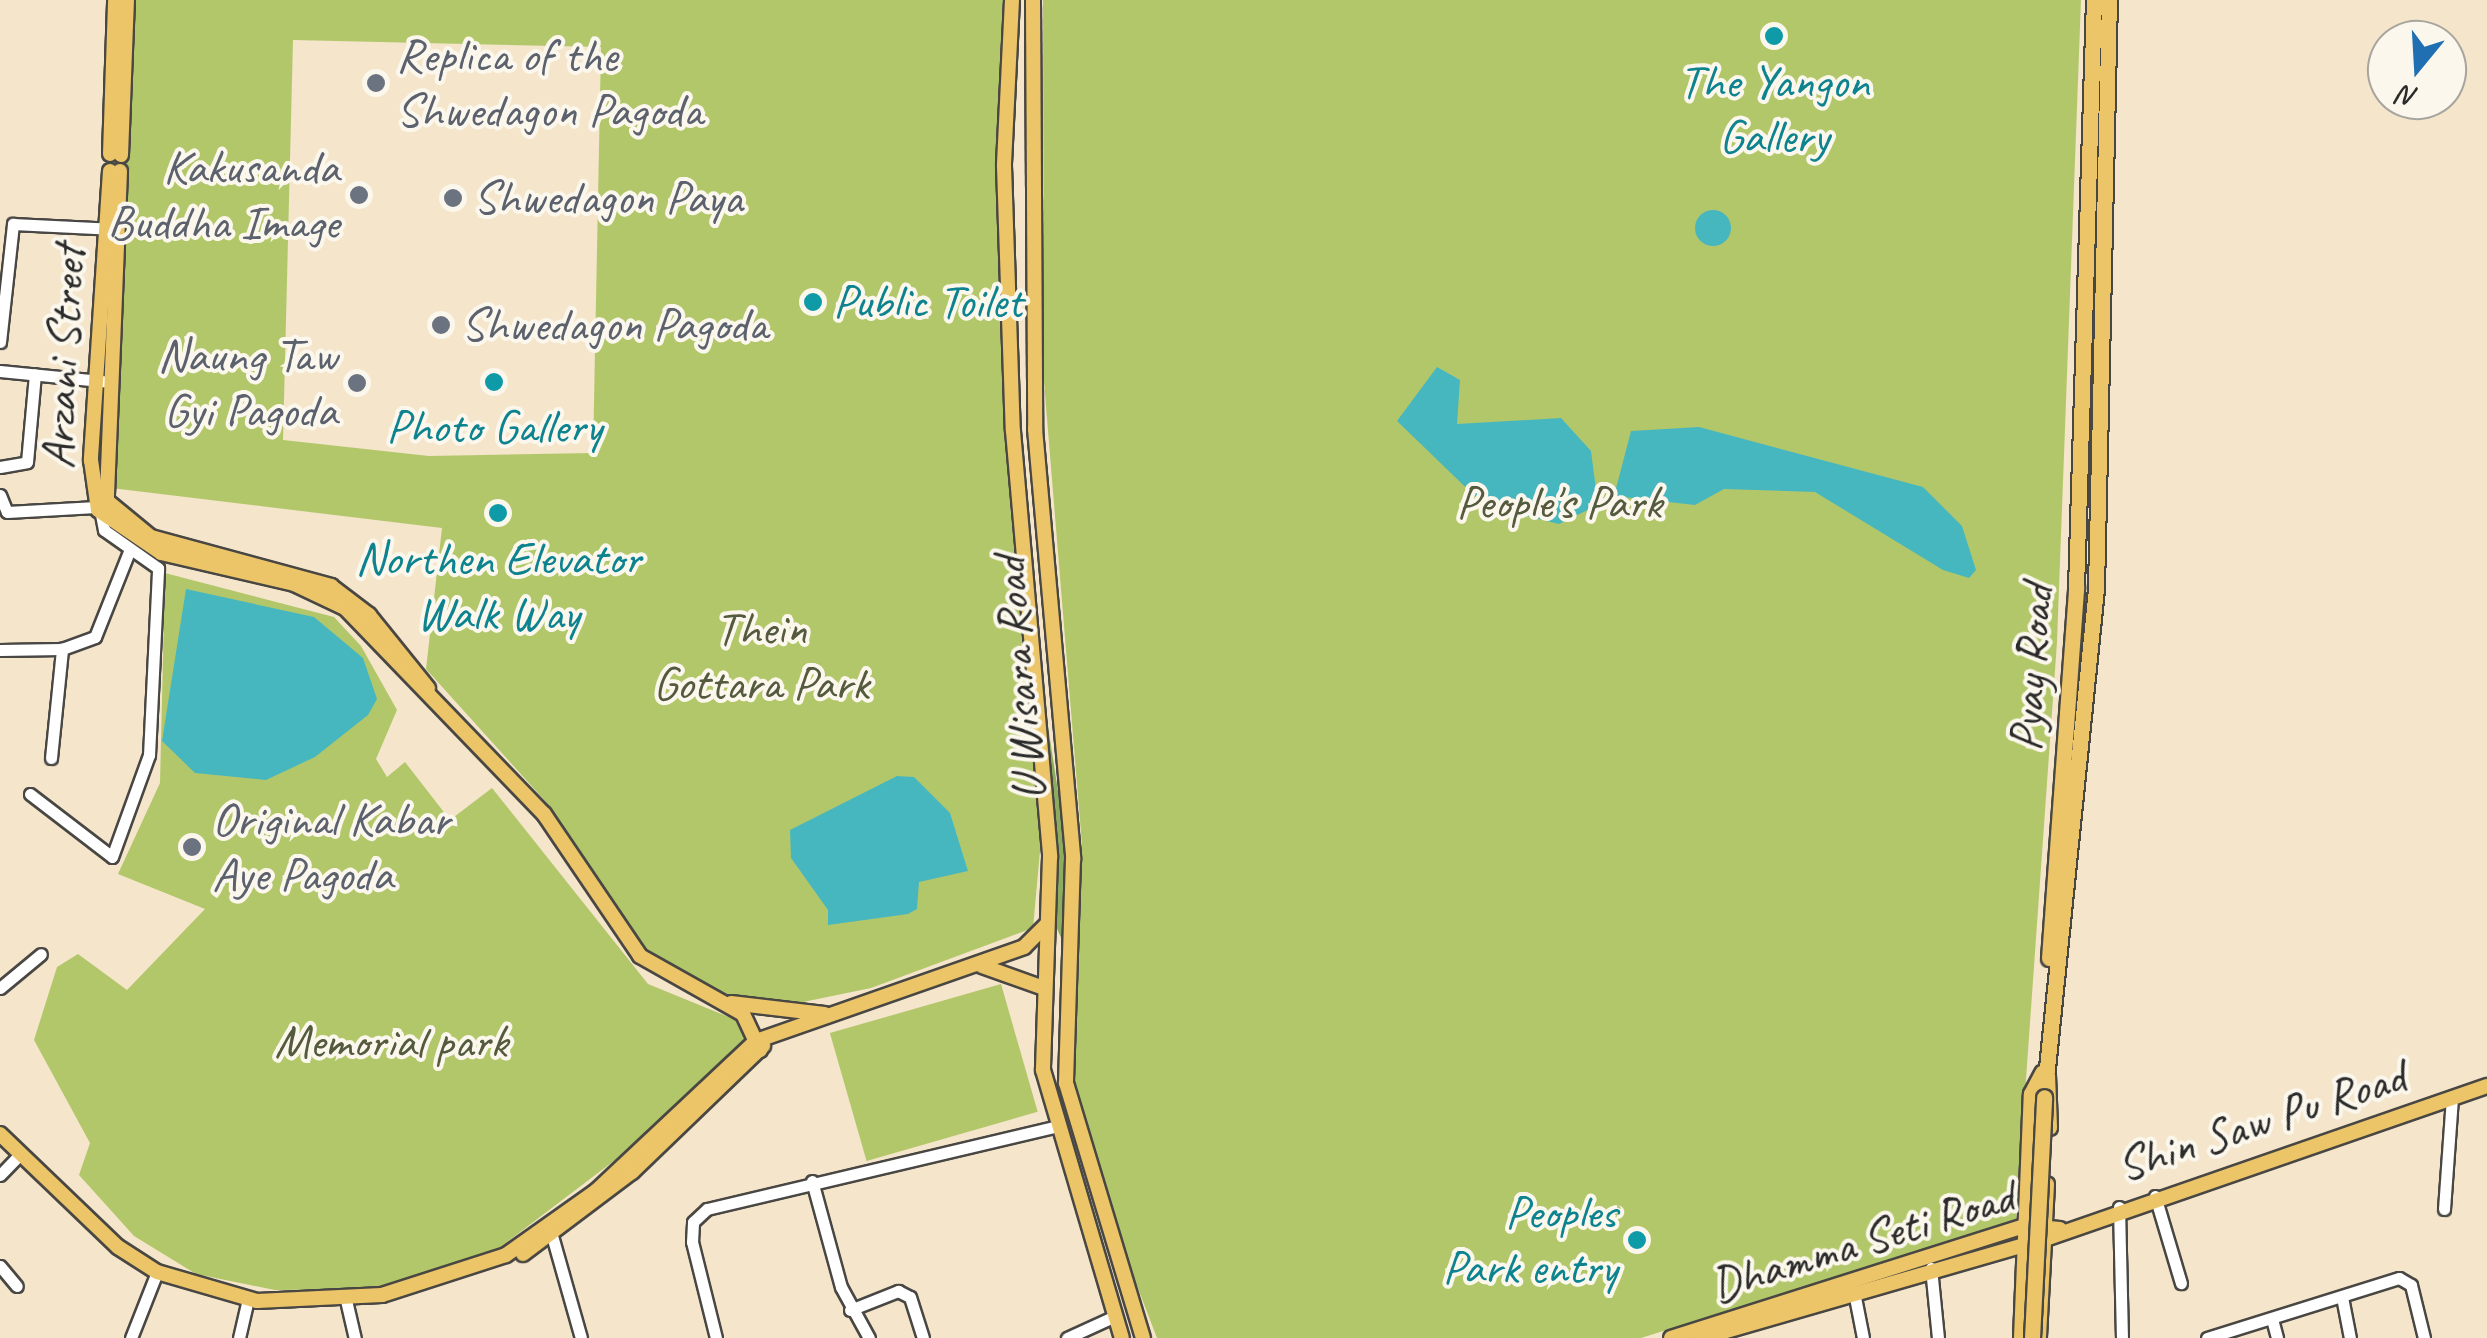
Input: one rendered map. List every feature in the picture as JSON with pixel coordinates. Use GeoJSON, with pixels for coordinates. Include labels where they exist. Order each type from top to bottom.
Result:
{"type":"FeatureCollection","features":[{"type":"Feature","properties":{"kind":"highway","name":"Pyay Road"},"geometry":{"type":"LineString","coordinates":[[2045,1072],[2076,588],[2094,0]]}},
{"type":"Feature","properties":{"kind":"highway","name":"Pyay Road"},"geometry":{"type":"LineString","coordinates":[[2045,1072],[2096,589],[2108,0]]}},
{"type":"Feature","properties":{"kind":"highway"},"geometry":{"type":"LineString","coordinates":[[2032,1338],[2045,1072]]}},
{"type":"Feature","properties":{"kind":"main road","name":"Arzani Street"},"geometry":{"type":"LineString","coordinates":[[115,0],[113,228],[99,510],[172,550],[258,569],[348,604],[544,814],[640,956],[743,1014],[758,1045]]}},
{"type":"Feature","properties":{"kind":"main road","name":"Arzani Street"},"geometry":{"type":"LineString","coordinates":[[115,163],[128,0]]}},
{"type":"Feature","properties":{"kind":"main road","name":"U Wisara Road"},"geometry":{"type":"LineString","coordinates":[[1012,0],[1009,72],[1013,431],[1050,857],[1042,1004],[1054,1127],[1122,1338]]}},
{"type":"Feature","properties":{"kind":"main road","name":"U Wisara Road"},"geometry":{"type":"LineString","coordinates":[[1033,0],[1035,429],[1073,859],[1063,1002],[1074,1129],[1144,1338]]}},
{"type":"Feature","properties":{"kind":"main road"},"geometry":{"type":"LineString","coordinates":[[1009,72],[1032,72]]}},
{"type":"Feature","properties":{"kind":"main road","name":"Arzani Street"},"geometry":{"type":"LineString","coordinates":[[105,381],[106,501],[128,524],[172,550]]}},
{"type":"Feature","properties":{"kind":"main road"},"geometry":{"type":"LineString","coordinates":[[1036,712],[1059,709]]}},
{"type":"Feature","properties":{"kind":"main road"},"geometry":{"type":"LineString","coordinates":[[1024,948],[1046,925]]}},
{"type":"Feature","properties":{"kind":"main road"},"geometry":{"type":"LineString","coordinates":[[0,1134],[102,1244],[156,1276],[247,1304],[348,1305],[479,1275],[552,1230],[773,1034],[1045,942],[1068,953]]}},
{"type":"Feature","properties":{"kind":"main road"},"geometry":{"type":"LineString","coordinates":[[976,966],[1041,987]]}},
{"type":"Feature","properties":{"kind":"main road"},"geometry":{"type":"LineString","coordinates":[[724,1002],[830,1015]]}},
{"type":"Feature","properties":{"kind":"main road"},"geometry":{"type":"LineString","coordinates":[[1042,1004],[1063,1002]]}},
{"type":"Feature","properties":{"kind":"main road","name":"Pyay Road"},"geometry":{"type":"LineString","coordinates":[[2021,1338],[2031,1094],[2045,1072]]}},
{"type":"Feature","properties":{"kind":"main road","name":"Pyay Road"},"geometry":{"type":"LineString","coordinates":[[2039,1338],[2050,1232],[2045,1072]]}},
{"type":"Feature","properties":{"kind":"main road","name":"Shin Saw Pu Road"},"geometry":{"type":"LineString","coordinates":[[2050,1232],[2487,1086]]}},
{"type":"Feature","properties":{"kind":"main road"},"geometry":{"type":"LineString","coordinates":[[0,1145],[17,1156]]}},
{"type":"Feature","properties":{"kind":"main road","name":"Dhamma Seti Road"},"geometry":{"type":"LineString","coordinates":[[1671,1338],[2025,1226],[2050,1232]]}},
{"type":"Feature","properties":{"kind":"main road","name":"Dhamma Seti Road"},"geometry":{"type":"LineString","coordinates":[[1702,1338],[1931,1268],[2025,1244],[2050,1232]]}},
{"type":"Feature","properties":{"kind":"street"},"geometry":{"type":"LineString","coordinates":[[0,342],[13,224],[113,228]]}},
{"type":"Feature","properties":{"kind":"street"},"geometry":{"type":"LineString","coordinates":[[0,371],[105,381]]}},
{"type":"Feature","properties":{"kind":"street"},"geometry":{"type":"LineString","coordinates":[[0,468],[27,462],[35,374]]}},
{"type":"Feature","properties":{"kind":"street"},"geometry":{"type":"LineString","coordinates":[[0,494],[3,512],[99,510],[104,530],[158,568],[159,642],[149,755],[112,856],[30,794]]}},
{"type":"Feature","properties":{"kind":"street"},"geometry":{"type":"LineString","coordinates":[[0,650],[62,649],[95,637],[130,549]]}},
{"type":"Feature","properties":{"kind":"street"},"geometry":{"type":"LineString","coordinates":[[51,758],[62,649]]}},
{"type":"Feature","properties":{"kind":"street"},"geometry":{"type":"LineString","coordinates":[[0,988],[40,954]]}},
{"type":"Feature","properties":{"kind":"street"},"geometry":{"type":"LineString","coordinates":[[2444,1209],[2452,1097]]}},
{"type":"Feature","properties":{"kind":"street"},"geometry":{"type":"LineString","coordinates":[[716,1338],[693,1222],[707,1209],[812,1181],[1054,1127]]}},
{"type":"Feature","properties":{"kind":"street"},"geometry":{"type":"LineString","coordinates":[[0,1175],[17,1156]]}},
{"type":"Feature","properties":{"kind":"street"},"geometry":{"type":"LineString","coordinates":[[812,1181],[850,1310],[869,1338]]}},
{"type":"Feature","properties":{"kind":"street"},"geometry":{"type":"LineString","coordinates":[[2155,1196],[2180,1283]]}},
{"type":"Feature","properties":{"kind":"street"},"geometry":{"type":"LineString","coordinates":[[2119,1207],[2122,1338]]}},
{"type":"Feature","properties":{"kind":"street"},"geometry":{"type":"LineString","coordinates":[[552,1230],[581,1338]]}},
{"type":"Feature","properties":{"kind":"street"},"geometry":{"type":"LineString","coordinates":[[0,1266],[17,1286]]}},
{"type":"Feature","properties":{"kind":"street"},"geometry":{"type":"LineString","coordinates":[[1931,1268],[1938,1338]]}},
{"type":"Feature","properties":{"kind":"street"},"geometry":{"type":"LineString","coordinates":[[130,1338],[156,1276]]}},
{"type":"Feature","properties":{"kind":"street"},"geometry":{"type":"LineString","coordinates":[[2207,1338],[2406,1279],[2424,1338]]}},
{"type":"Feature","properties":{"kind":"street"},"geometry":{"type":"LineString","coordinates":[[850,1310],[898,1292],[910,1297],[923,1338]]}},
{"type":"Feature","properties":{"kind":"street"},"geometry":{"type":"LineString","coordinates":[[1854,1292],[1863,1338]]}},
{"type":"Feature","properties":{"kind":"street"},"geometry":{"type":"LineString","coordinates":[[2342,1297],[2350,1338]]}},
{"type":"Feature","properties":{"kind":"street"},"geometry":{"type":"LineString","coordinates":[[239,1338],[247,1304]]}},
{"type":"Feature","properties":{"kind":"street"},"geometry":{"type":"LineString","coordinates":[[348,1305],[355,1338]]}},
{"type":"Feature","properties":{"kind":"street"},"geometry":{"type":"LineString","coordinates":[[1068,1338],[1114,1317]]}},
{"type":"Feature","properties":{"kind":"street"},"geometry":{"type":"LineString","coordinates":[[2272,1318],[2277,1338]]}},
{"type":"Feature","properties":{"kind":"green space","name":"Thein Gottara Park"},"geometry":{"type":"Polygon","coordinates":[[[132,0],[1004,0],[1010,504],[1042,829],[1033,928],[871,988],[755,1012],[652,961],[546,802],[426,669],[442,528],[111,488],[132,0]],[[293,40],[283,440],[429,456],[593,453],[601,47],[293,40]]]}},
{"type":"Feature","properties":{"kind":"green space","name":"People's Park"},"geometry":{"type":"Polygon","coordinates":[[[1043,0],[2081,0],[2057,642],[2016,1220],[1641,1338],[1157,1338],[1098,1184],[1075,1084],[1082,845],[1044,382],[1043,0]]]}},
{"type":"Feature","properties":{"kind":"green space","name":"Memorial park"},"geometry":{"type":"Polygon","coordinates":[[[165,573],[334,617],[361,646],[397,710],[376,759],[387,777],[405,762],[450,820],[492,788],[648,984],[741,1022],[746,1040],[615,1160],[494,1252],[382,1289],[275,1290],[196,1274],[134,1236],[79,1175],[90,1143],[34,1040],[57,967],[78,954],[127,990],[205,909],[118,874],[160,783],[165,573]]]}},
{"type":"Feature","properties":{"kind":"green space"},"geometry":{"type":"Polygon","coordinates":[[[1047,720],[1066,843],[1062,940],[1055,924],[1047,720]]]}},
{"type":"Feature","properties":{"kind":"green space"},"geometry":{"type":"Polygon","coordinates":[[[1001,984],[1038,1112],[867,1161],[830,1033],[1001,984]]]}},
{"type":"Feature","properties":{"kind":"water"},"geometry":{"type":"Polygon","coordinates":[[[1713,210],[1726,215],[1731,228],[1726,241],[1713,246],[1700,241],[1695,228],[1700,215],[1713,210]]]}},
{"type":"Feature","properties":{"kind":"water"},"geometry":{"type":"Polygon","coordinates":[[[1437,367],[1460,380],[1457,424],[1561,418],[1591,451],[1598,505],[1559,524],[1485,506],[1397,421],[1437,367]]]}},
{"type":"Feature","properties":{"kind":"water"},"geometry":{"type":"Polygon","coordinates":[[[1699,427],[1923,487],[1962,526],[1976,570],[1969,578],[1943,570],[1815,492],[1724,489],[1695,505],[1614,496],[1631,431],[1699,427]]]}},
{"type":"Feature","properties":{"kind":"water"},"geometry":{"type":"Polygon","coordinates":[[[186,589],[314,617],[363,658],[377,699],[368,715],[315,757],[266,780],[195,773],[162,741],[186,589]]]}},
{"type":"Feature","properties":{"kind":"water"},"geometry":{"type":"Polygon","coordinates":[[[897,776],[914,777],[950,813],[968,871],[919,882],[917,909],[908,914],[828,925],[828,910],[791,858],[790,830],[897,776]]]}},
{"type":"Feature","properties":{"kind":"place","name":"The Yangon Gallery"},"geometry":{"type":"Point","coordinates":[1774,36]}},
{"type":"Feature","properties":{"kind":"place","name":"Replica of the Shwedagon Pagoda"},"geometry":{"type":"Point","coordinates":[376,83]}},
{"type":"Feature","properties":{"kind":"place","name":"Kakusanda Buddha Image"},"geometry":{"type":"Point","coordinates":[359,195]}},
{"type":"Feature","properties":{"kind":"place","name":"Shwedagon Paya"},"geometry":{"type":"Point","coordinates":[453,198]}},
{"type":"Feature","properties":{"kind":"place","name":"Public Toilet"},"geometry":{"type":"Point","coordinates":[813,302]}},
{"type":"Feature","properties":{"kind":"place","name":"Shwedagon Pagoda"},"geometry":{"type":"Point","coordinates":[441,325]}},
{"type":"Feature","properties":{"kind":"place","name":"Photo Gallery"},"geometry":{"type":"Point","coordinates":[494,382]}},
{"type":"Feature","properties":{"kind":"place","name":"Naung Taw Gyi Pagoda"},"geometry":{"type":"Point","coordinates":[357,383]}},
{"type":"Feature","properties":{"kind":"place","name":"Northen Elevator Walk Way"},"geometry":{"type":"Point","coordinates":[498,513]}},
{"type":"Feature","properties":{"kind":"place","name":"Original Kabar Aye Pagoda"},"geometry":{"type":"Point","coordinates":[192,847]}},
{"type":"Feature","properties":{"kind":"place","name":"Peoples Park entry"},"geometry":{"type":"Point","coordinates":[1637,1240]}}]}
